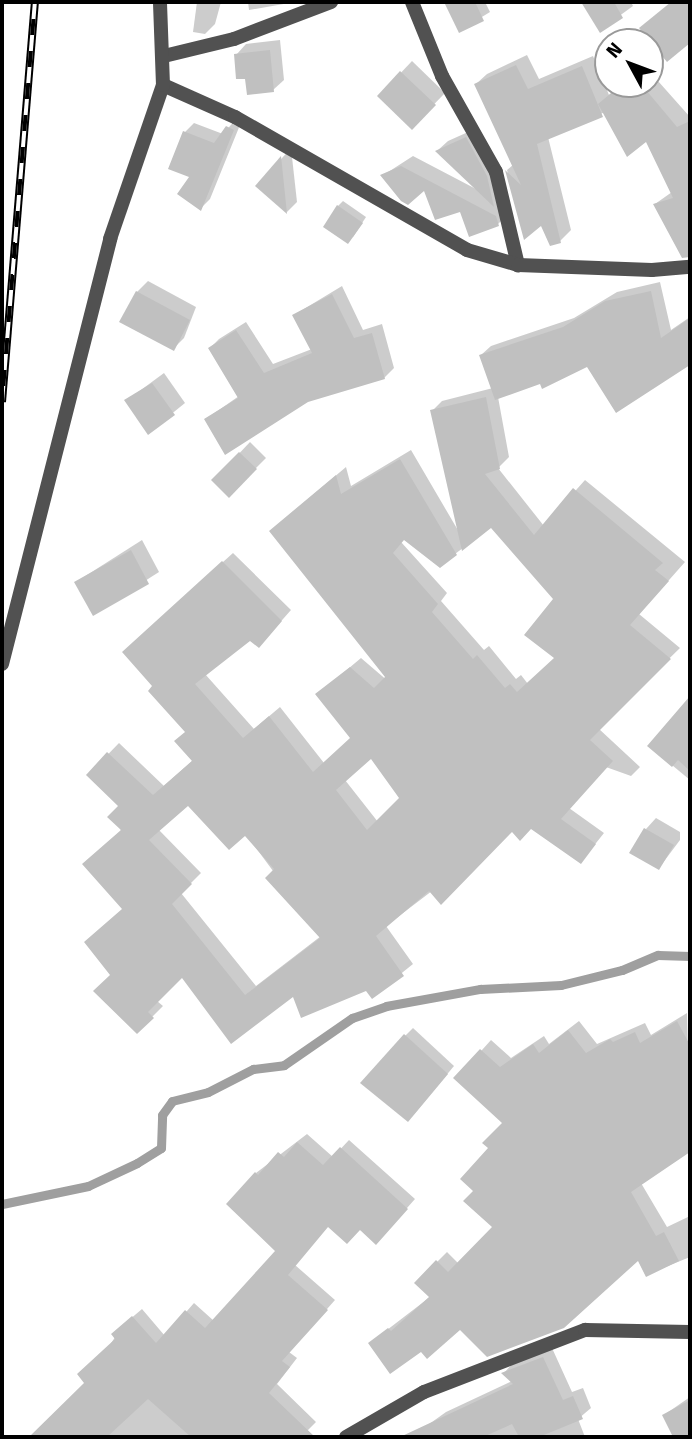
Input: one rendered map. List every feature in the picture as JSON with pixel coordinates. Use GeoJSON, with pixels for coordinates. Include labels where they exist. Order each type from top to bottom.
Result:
{"type":"FeatureCollection","features":[{"type":"Feature","properties":{"kind":"street"},"geometry":{"type":"LineString","coordinates":[[2,664],[110,239],[163,85],[160,2]]}},
{"type":"Feature","properties":{"kind":"street"},"geometry":{"type":"LineString","coordinates":[[164,56],[234,39],[331,2]]}},
{"type":"Feature","properties":{"kind":"street"},"geometry":{"type":"LineString","coordinates":[[412,2],[442,76],[496,172],[518,265]]}},
{"type":"Feature","properties":{"kind":"street"},"geometry":{"type":"LineString","coordinates":[[163,85],[235,117],[467,250],[518,265],[652,270],[690,267]]}},
{"type":"Feature","properties":{"kind":"street"},"geometry":{"type":"LineString","coordinates":[[346,1437],[424,1392],[585,1330],[690,1332]]}},
{"type":"Feature","properties":{"kind":"building"},"geometry":{"type":"Polygon","coordinates":[[[444,2],[475,2],[484,21],[459,33],[444,2]]]}},
{"type":"Feature","properties":{"kind":"building"},"geometry":{"type":"Polygon","coordinates":[[[581,2],[614,2],[623,18],[608,28],[597,28],[581,2]]]}},
{"type":"Feature","properties":{"kind":"building"},"geometry":{"type":"Polygon","coordinates":[[[671,2],[690,2],[690,43],[667,62],[664,58],[664,28],[639,28],[671,2]]]}},
{"type":"Feature","properties":{"kind":"building"},"geometry":{"type":"Polygon","coordinates":[[[270,50],[274,92],[247,95],[245,79],[236,79],[234,54],[270,50]]]}},
{"type":"Feature","properties":{"kind":"building"},"geometry":{"type":"Polygon","coordinates":[[[516,65],[528,89],[582,66],[603,117],[537,144],[561,243],[550,246],[541,226],[524,240],[505,170],[521,185],[474,84],[516,65]]]}},
{"type":"Feature","properties":{"kind":"building"},"geometry":{"type":"Polygon","coordinates":[[[400,71],[436,105],[412,130],[377,96],[400,71]]]}},
{"type":"Feature","properties":{"kind":"building"},"geometry":{"type":"Polygon","coordinates":[[[605,98],[653,98],[677,127],[690,121],[690,257],[682,258],[653,204],[673,198],[646,142],[627,157],[598,104],[605,98]]]}},
{"type":"Feature","properties":{"kind":"building"},"geometry":{"type":"Polygon","coordinates":[[[226,126],[234,130],[201,211],[177,194],[189,177],[168,169],[183,131],[214,143],[226,126]]]}},
{"type":"Feature","properties":{"kind":"building"},"geometry":{"type":"Polygon","coordinates":[[[466,137],[487,176],[494,207],[435,151],[466,137]]]}},
{"type":"Feature","properties":{"kind":"building"},"geometry":{"type":"Polygon","coordinates":[[[281,156],[287,214],[255,186],[281,156]]]}},
{"type":"Feature","properties":{"kind":"building"},"geometry":{"type":"Polygon","coordinates":[[[401,166],[496,216],[499,226],[469,237],[460,212],[435,220],[424,191],[408,205],[401,201],[380,175],[401,166]]]}},
{"type":"Feature","properties":{"kind":"building"},"geometry":{"type":"Polygon","coordinates":[[[337,205],[363,223],[348,244],[323,227],[337,205]]]}},
{"type":"Feature","properties":{"kind":"building"},"geometry":{"type":"Polygon","coordinates":[[[136,291],[190,320],[174,351],[119,322],[136,291]]]}},
{"type":"Feature","properties":{"kind":"building"},"geometry":{"type":"Polygon","coordinates":[[[651,291],[661,338],[690,318],[690,365],[616,413],[587,367],[542,389],[540,384],[495,400],[479,355],[563,327],[605,301],[651,291]]]}},
{"type":"Feature","properties":{"kind":"building"},"geometry":{"type":"Polygon","coordinates":[[[332,294],[354,338],[372,333],[385,379],[308,402],[225,455],[204,419],[238,398],[208,348],[236,330],[264,373],[312,353],[292,315],[332,294]]]}},
{"type":"Feature","properties":{"kind":"building"},"geometry":{"type":"Polygon","coordinates":[[[152,383],[175,415],[148,435],[124,400],[152,383]]]}},
{"type":"Feature","properties":{"kind":"building"},"geometry":{"type":"Polygon","coordinates":[[[486,397],[500,469],[485,474],[534,535],[573,488],[663,563],[655,570],[669,581],[630,625],[671,659],[590,740],[613,761],[561,819],[596,844],[581,864],[531,829],[520,841],[512,832],[441,905],[429,891],[376,936],[404,976],[372,999],[366,991],[301,1018],[293,997],[231,1044],[182,978],[148,1012],[154,1018],[137,1034],[93,991],[110,975],[84,942],[122,909],[82,864],[121,830],[107,817],[118,806],[86,775],[107,752],[153,795],[192,761],[174,741],[185,732],[148,691],[152,686],[122,652],[222,561],[282,621],[259,648],[250,641],[195,684],[243,738],[269,716],[313,772],[350,738],[315,694],[350,667],[374,688],[385,677],[269,531],[336,475],[341,494],[400,459],[457,555],[440,568],[404,540],[393,553],[438,604],[432,612],[473,659],[477,655],[505,688],[510,684],[517,692],[554,658],[524,635],[553,599],[491,528],[462,551],[430,410],[486,397]],[[371,759],[336,790],[367,830],[399,798],[371,759]],[[188,806],[149,840],[192,884],[172,904],[245,995],[320,938],[265,878],[274,869],[245,836],[229,850],[188,806]]]}},
{"type":"Feature","properties":{"kind":"building"},"geometry":{"type":"Polygon","coordinates":[[[239,452],[257,469],[229,498],[211,480],[239,452]]]}},
{"type":"Feature","properties":{"kind":"building"},"geometry":{"type":"Polygon","coordinates":[[[131,550],[149,584],[93,616],[74,582],[131,550]]]}},
{"type":"Feature","properties":{"kind":"building"},"geometry":{"type":"Polygon","coordinates":[[[690,696],[690,771],[678,760],[672,767],[647,746],[690,696]]]}},
{"type":"Feature","properties":{"kind":"building"},"geometry":{"type":"Polygon","coordinates":[[[644,828],[674,845],[659,870],[629,853],[644,828]]]}},
{"type":"Feature","properties":{"kind":"building"},"geometry":{"type":"Polygon","coordinates":[[[677,1021],[690,1045],[690,1152],[631,1192],[656,1236],[664,1232],[679,1261],[646,1277],[638,1261],[564,1328],[487,1357],[460,1330],[427,1359],[421,1352],[390,1374],[368,1343],[388,1328],[391,1331],[429,1297],[414,1283],[436,1260],[448,1272],[492,1227],[463,1201],[473,1191],[460,1179],[488,1148],[482,1143],[502,1123],[453,1078],[480,1049],[500,1067],[533,1044],[539,1053],[568,1030],[586,1053],[610,1039],[613,1042],[635,1032],[640,1043],[677,1021]]]}},
{"type":"Feature","properties":{"kind":"building"},"geometry":{"type":"Polygon","coordinates":[[[404,1034],[448,1074],[408,1122],[360,1083],[404,1034]]]}},
{"type":"Feature","properties":{"kind":"building"},"geometry":{"type":"Polygon","coordinates":[[[297,1142],[323,1165],[340,1147],[408,1209],[376,1245],[360,1230],[347,1244],[328,1227],[288,1275],[328,1310],[282,1361],[290,1367],[269,1393],[315,1437],[191,1437],[148,1399],[107,1437],[29,1437],[84,1383],[77,1374],[115,1339],[111,1334],[132,1316],[156,1343],[185,1310],[205,1328],[275,1251],[226,1204],[255,1172],[258,1175],[278,1152],[284,1157],[297,1142]]]}},
{"type":"Feature","properties":{"kind":"building"},"geometry":{"type":"Polygon","coordinates":[[[543,1357],[563,1400],[573,1396],[583,1419],[539,1437],[519,1437],[512,1424],[483,1437],[400,1437],[513,1384],[501,1373],[543,1357]]]}},
{"type":"Feature","properties":{"kind":"building"},"geometry":{"type":"Polygon","coordinates":[[[690,1400],[690,1437],[673,1437],[662,1415],[690,1400]]]}},
{"type":"Feature","properties":{"kind":"waterway"},"geometry":{"type":"LineString","coordinates":[[2,1204],[88,1186],[137,1163],[161,1148],[162,1115],[172,1101],[208,1092],[253,1069],[284,1065],[352,1018],[386,1006],[480,989],[561,985],[622,970],[658,955],[690,956]]}},
{"type":"Feature","properties":{"kind":"railway"},"geometry":{"type":"LineString","coordinates":[[2,402],[35,2]]}}]}
